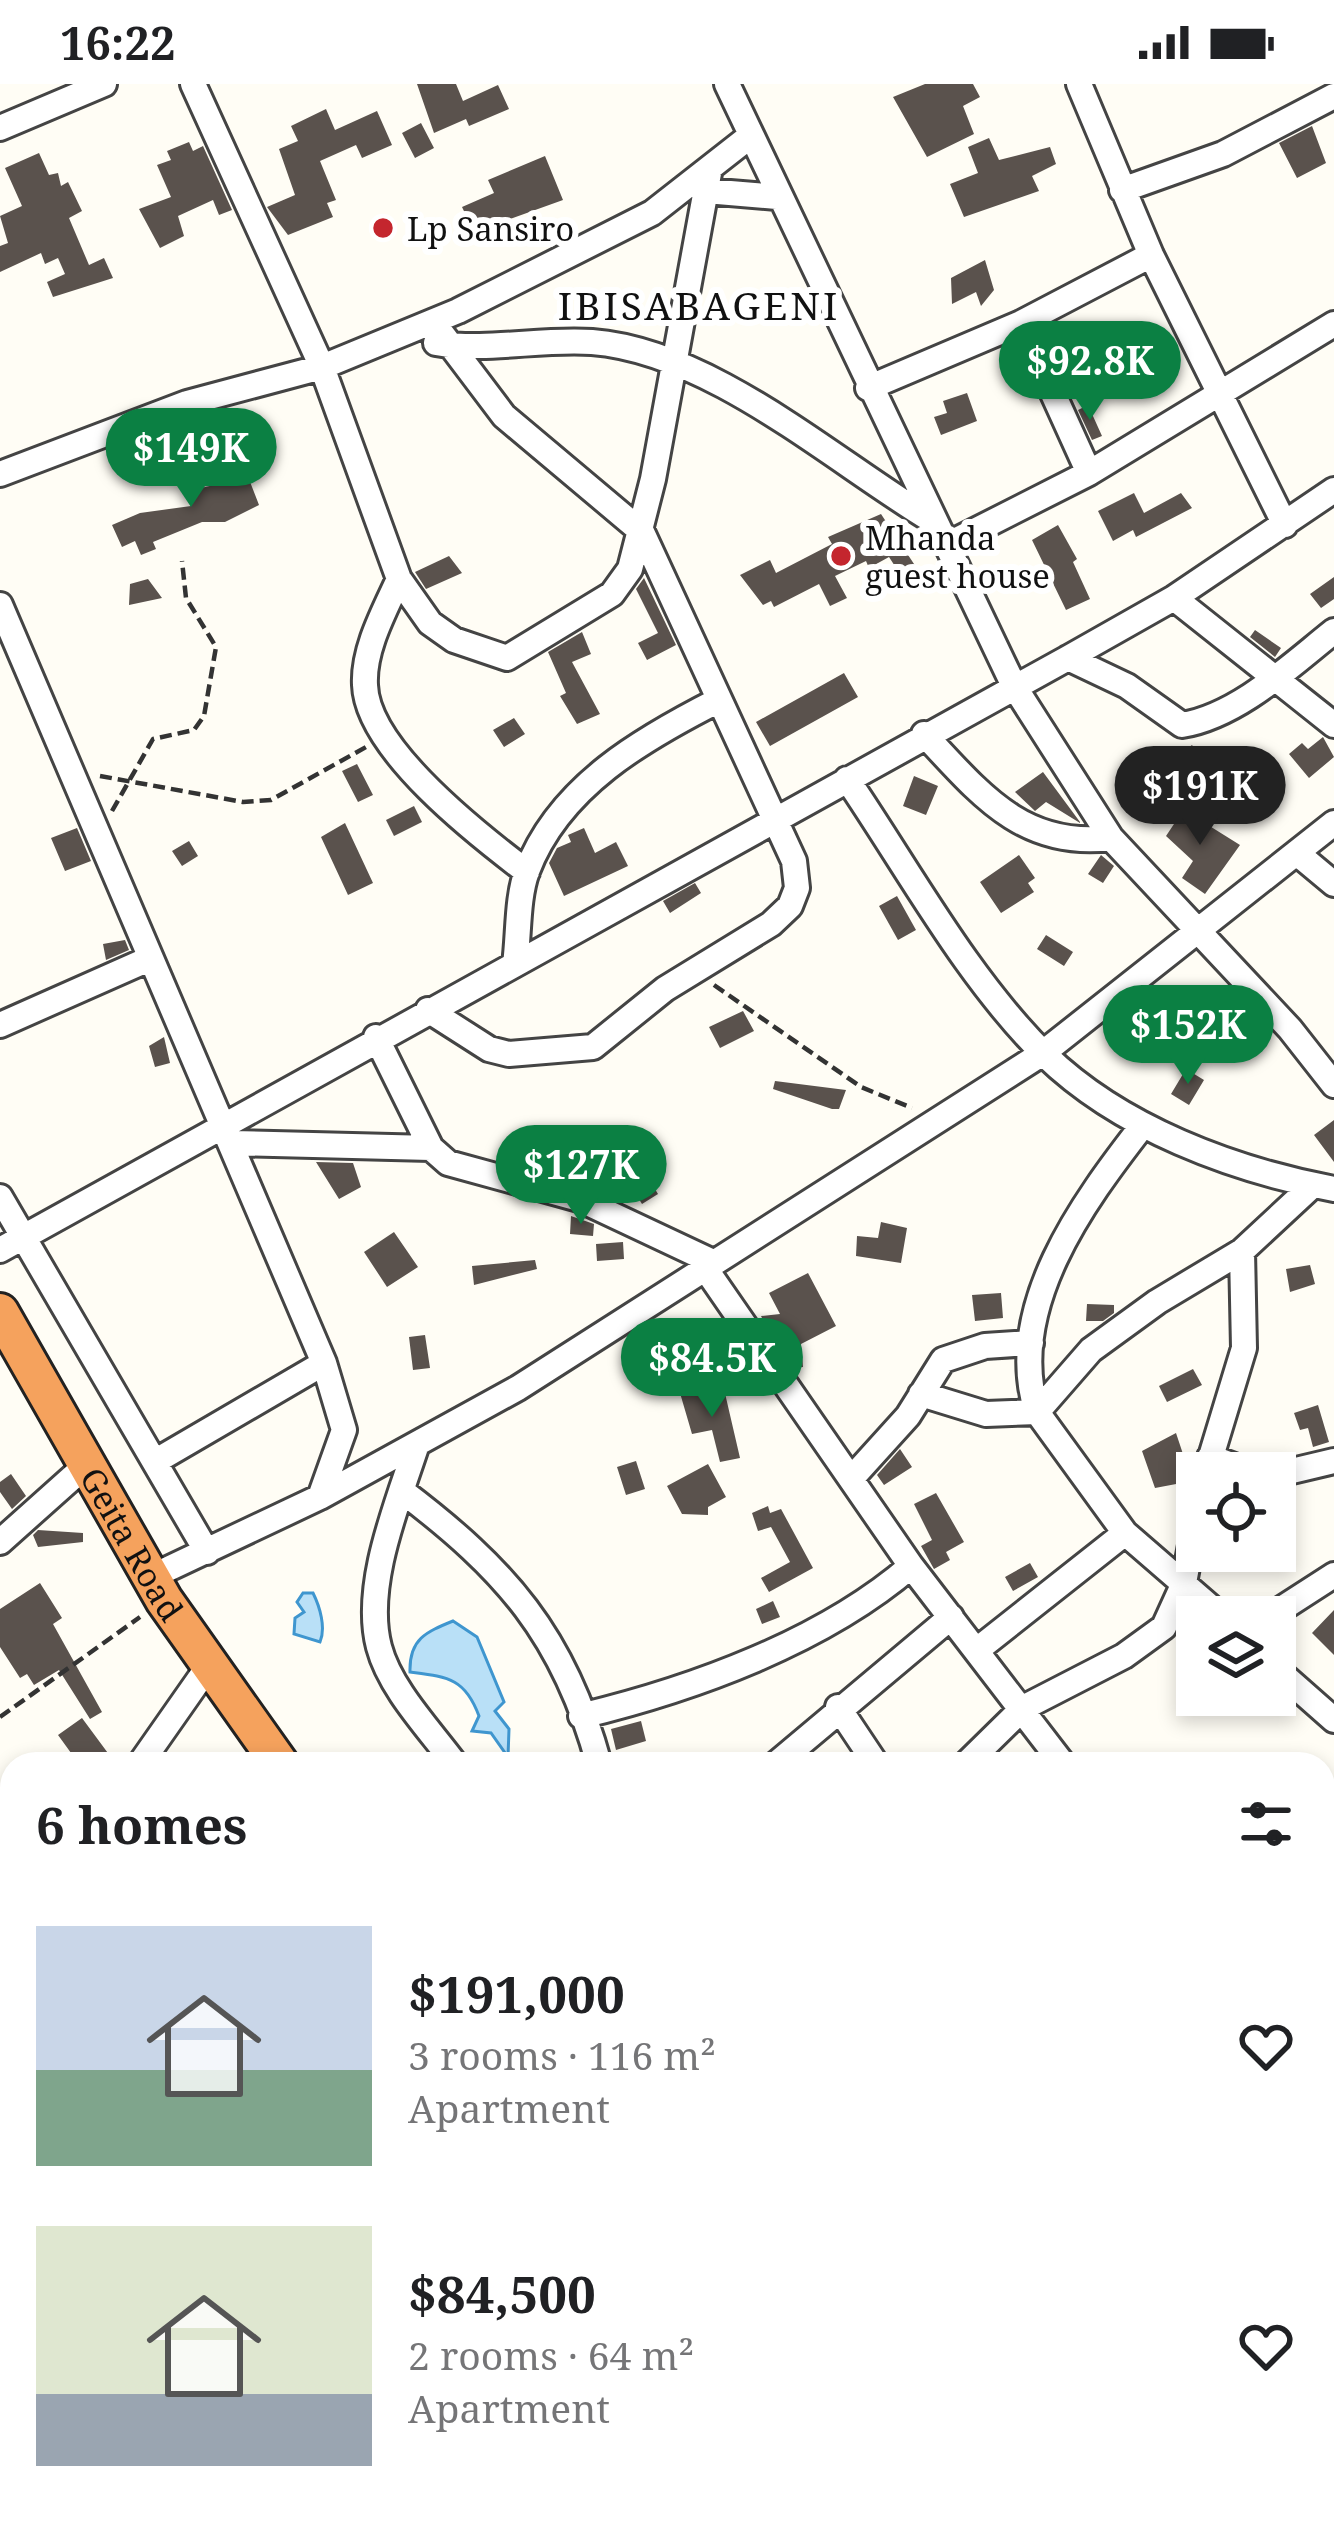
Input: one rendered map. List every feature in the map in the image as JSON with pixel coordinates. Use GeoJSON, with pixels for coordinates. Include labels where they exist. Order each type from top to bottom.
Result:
{"type":"FeatureCollection","features":[{"type":"Feature","properties":{"kind":"highway","name":"Geita Road"},"geometry":{"type":"LineString","coordinates":[[0,1312],[84,1467],[206,1670],[271,1752]]}},
{"type":"Feature","properties":{"kind":"street"},"geometry":{"type":"LineString","coordinates":[[0,128],[104,84]]}},
{"type":"Feature","properties":{"kind":"street"},"geometry":{"type":"LineString","coordinates":[[193,84],[322,367],[399,579],[430,623],[469,647],[507,658],[612,594],[630,569],[642,532],[707,182]]}},
{"type":"Feature","properties":{"kind":"street"},"geometry":{"type":"LineString","coordinates":[[727,84],[1014,686],[1111,838],[1331,1078]]}},
{"type":"Feature","properties":{"kind":"street"},"geometry":{"type":"LineString","coordinates":[[1079,84],[1151,255],[1285,525]]}},
{"type":"Feature","properties":{"kind":"street"},"geometry":{"type":"LineString","coordinates":[[1122,190],[1223,154],[1334,96]]}},
{"type":"Feature","properties":{"kind":"street"},"geometry":{"type":"LineString","coordinates":[[0,474],[187,404],[322,367],[433,322],[707,182],[749,137]]}},
{"type":"Feature","properties":{"kind":"street"},"geometry":{"type":"LineString","coordinates":[[707,182],[777,196]]}},
{"type":"Feature","properties":{"kind":"street"},"geometry":{"type":"LineString","coordinates":[[868,388],[1021,323],[1151,255]]}},
{"type":"Feature","properties":{"kind":"street"},"geometry":{"type":"LineString","coordinates":[[428,1010],[489,1049],[564,1054],[593,1047],[694,970],[772,924],[790,906],[797,888],[794,861],[642,532],[504,416],[433,322]]}},
{"type":"Feature","properties":{"kind":"street"},"geometry":{"type":"LineString","coordinates":[[1021,323],[1089,473]]}},
{"type":"Feature","properties":{"kind":"street"},"geometry":{"type":"LineString","coordinates":[[946,545],[1089,473],[1334,325]]}},
{"type":"Feature","properties":{"kind":"street"},"geometry":{"type":"LineString","coordinates":[[398,336],[447,345],[592,342],[675,364],[751,402],[931,520]]}},
{"type":"Feature","properties":{"kind":"street"},"geometry":{"type":"LineString","coordinates":[[10,1245],[227,1133],[376,1037],[1174,598],[1334,490]]}},
{"type":"Feature","properties":{"kind":"street"},"geometry":{"type":"LineString","coordinates":[[399,579],[365,671],[364,691],[384,736],[441,798],[526,872]]}},
{"type":"Feature","properties":{"kind":"street"},"geometry":{"type":"LineString","coordinates":[[1174,598],[1334,725]]}},
{"type":"Feature","properties":{"kind":"street"},"geometry":{"type":"LineString","coordinates":[[0,605],[324,1363],[344,1430],[320,1497]]}},
{"type":"Feature","properties":{"kind":"street"},"geometry":{"type":"LineString","coordinates":[[1068,658],[1114,678],[1182,725],[1273,679],[1334,631]]}},
{"type":"Feature","properties":{"kind":"street"},"geometry":{"type":"LineString","coordinates":[[514,964],[526,872],[550,832],[607,765],[719,700]]}},
{"type":"Feature","properties":{"kind":"street"},"geometry":{"type":"LineString","coordinates":[[924,734],[969,782],[1030,829],[1061,841],[1111,838]]}},
{"type":"Feature","properties":{"kind":"street"},"geometry":{"type":"LineString","coordinates":[[847,778],[974,967],[1042,1053],[1076,1082],[1143,1125],[1323,1187]]}},
{"type":"Feature","properties":{"kind":"street"},"geometry":{"type":"LineString","coordinates":[[157,1589],[207,1552],[416,1447],[518,1388],[1042,1053],[1334,823]]}},
{"type":"Feature","properties":{"kind":"street"},"geometry":{"type":"LineString","coordinates":[[1298,854],[1334,884]]}},
{"type":"Feature","properties":{"kind":"street"},"geometry":{"type":"LineString","coordinates":[[0,1025],[149,959]]}},
{"type":"Feature","properties":{"kind":"street"},"geometry":{"type":"LineString","coordinates":[[376,1037],[431,1148]]}},
{"type":"Feature","properties":{"kind":"street"},"geometry":{"type":"LineString","coordinates":[[1143,1125],[1069,1233],[1049,1274],[1028,1372],[1037,1412],[1125,1533],[1199,1596]]}},
{"type":"Feature","properties":{"kind":"street"},"geometry":{"type":"LineString","coordinates":[[227,1133],[431,1148],[469,1172],[579,1199],[709,1265],[836,1456],[860,1469],[911,1566],[1054,1752]]}},
{"type":"Feature","properties":{"kind":"street"},"geometry":{"type":"LineString","coordinates":[[921,1394],[986,1414],[1037,1412],[1091,1350],[1126,1322],[1242,1251],[1323,1187]]}},
{"type":"Feature","properties":{"kind":"street"},"geometry":{"type":"LineString","coordinates":[[0,1197],[10,1245],[156,1461],[207,1552]]}},
{"type":"Feature","properties":{"kind":"street"},"geometry":{"type":"LineString","coordinates":[[1212,1452],[1244,1348],[1242,1251]]}},
{"type":"Feature","properties":{"kind":"street"},"geometry":{"type":"LineString","coordinates":[[860,1469],[943,1360],[957,1352],[1031,1343]]}},
{"type":"Feature","properties":{"kind":"street"},"geometry":{"type":"LineString","coordinates":[[156,1461],[324,1363]]}},
{"type":"Feature","properties":{"kind":"street"},"geometry":{"type":"LineString","coordinates":[[416,1447],[376,1597],[379,1648],[409,1702],[446,1752]]}},
{"type":"Feature","properties":{"kind":"street"},"geometry":{"type":"LineString","coordinates":[[1296,1470],[1334,1462]]}},
{"type":"Feature","properties":{"kind":"street"},"geometry":{"type":"LineString","coordinates":[[0,1542],[84,1467]]}},
{"type":"Feature","properties":{"kind":"street"},"geometry":{"type":"LineString","coordinates":[[402,1491],[514,1587],[544,1634],[594,1752]]}},
{"type":"Feature","properties":{"kind":"street"},"geometry":{"type":"LineString","coordinates":[[977,1650],[1125,1533]]}},
{"type":"Feature","properties":{"kind":"street"},"geometry":{"type":"LineString","coordinates":[[581,1717],[692,1687],[730,1670],[867,1598],[911,1566]]}},
{"type":"Feature","properties":{"kind":"street"},"geometry":{"type":"LineString","coordinates":[[978,1752],[1023,1708],[1152,1639],[1173,1614],[1186,1572]]}},
{"type":"Feature","properties":{"kind":"street"},"geometry":{"type":"LineString","coordinates":[[1296,1599],[1334,1575]]}},
{"type":"Feature","properties":{"kind":"street"},"geometry":{"type":"LineString","coordinates":[[789,1752],[951,1617]]}},
{"type":"Feature","properties":{"kind":"street"},"geometry":{"type":"LineString","coordinates":[[148,1752],[206,1670],[257,1752]]}},
{"type":"Feature","properties":{"kind":"street"},"geometry":{"type":"LineString","coordinates":[[1296,1687],[1334,1720]]}},
{"type":"Feature","properties":{"kind":"street"},"geometry":{"type":"LineString","coordinates":[[838,1707],[868,1752]]}},
{"type":"Feature","properties":{"kind":"path"},"geometry":{"type":"LineString","coordinates":[[105,846],[111,814],[153,740],[194,730],[204,716],[216,647],[181,585],[182,561]]}},
{"type":"Feature","properties":{"kind":"path"},"geometry":{"type":"LineString","coordinates":[[63,757],[100,776],[243,802],[271,800],[384,736]]}},
{"type":"Feature","properties":{"kind":"path"},"geometry":{"type":"LineString","coordinates":[[694,970],[861,1087],[896,1104],[944,1116]]}},
{"type":"Feature","properties":{"kind":"path"},"geometry":{"type":"LineString","coordinates":[[0,1717],[157,1589]]}},
{"type":"Feature","properties":{"kind":"water"},"geometry":{"type":"Polygon","coordinates":[[[303,1593],[313,1593],[318,1605],[320,1642],[294,1634],[295,1618],[304,1612],[297,1602],[303,1593]]]}},
{"type":"Feature","properties":{"kind":"water"},"geometry":{"type":"Polygon","coordinates":[[[453,1621],[477,1637],[504,1702],[495,1711],[509,1729],[508,1752],[491,1733],[472,1731],[479,1716],[461,1687],[445,1678],[410,1672],[416,1644],[453,1621]]]}},
{"type":"Feature","properties":{"kind":"building"},"geometry":{"type":"Polygon","coordinates":[[[417,84],[456,84],[463,101],[498,85],[509,109],[469,126],[466,119],[434,133],[417,84]]]}},
{"type":"Feature","properties":{"kind":"building"},"geometry":{"type":"Polygon","coordinates":[[[925,84],[973,84],[980,97],[963,106],[974,134],[927,157],[893,97],[925,84]]]}},
{"type":"Feature","properties":{"kind":"building"},"geometry":{"type":"Polygon","coordinates":[[[326,109],[335,130],[377,111],[392,145],[362,158],[356,145],[320,161],[336,200],[327,203],[333,217],[288,235],[267,207],[295,195],[279,149],[298,141],[291,126],[326,109]]]}},
{"type":"Feature","properties":{"kind":"building"},"geometry":{"type":"Polygon","coordinates":[[[421,123],[434,148],[415,158],[402,133],[421,123]]]}},
{"type":"Feature","properties":{"kind":"building"},"geometry":{"type":"Polygon","coordinates":[[[1312,126],[1326,163],[1297,178],[1279,143],[1312,126]]]}},
{"type":"Feature","properties":{"kind":"building"},"geometry":{"type":"Polygon","coordinates":[[[989,138],[999,160],[1050,147],[1056,164],[1032,176],[1039,191],[964,217],[950,184],[978,173],[968,147],[989,138]]]}},
{"type":"Feature","properties":{"kind":"building"},"geometry":{"type":"Polygon","coordinates":[[[189,142],[193,151],[203,146],[232,210],[219,215],[213,200],[178,216],[184,236],[160,248],[139,209],[171,197],[157,165],[171,160],[167,151],[189,142]]]}},
{"type":"Feature","properties":{"kind":"building"},"geometry":{"type":"Polygon","coordinates":[[[39,153],[49,175],[58,173],[61,186],[68,182],[82,211],[69,218],[89,265],[104,258],[113,278],[53,297],[47,282],[65,274],[58,258],[45,264],[41,253],[0,272],[0,246],[8,243],[0,216],[22,206],[5,168],[39,153]]]}},
{"type":"Feature","properties":{"kind":"building"},"geometry":{"type":"Polygon","coordinates":[[[545,156],[563,200],[474,232],[462,207],[494,193],[488,180],[545,156]]]}},
{"type":"Feature","properties":{"kind":"building"},"geometry":{"type":"Polygon","coordinates":[[[985,260],[994,290],[981,306],[976,292],[952,304],[951,278],[985,260]]]}},
{"type":"Feature","properties":{"kind":"building"},"geometry":{"type":"Polygon","coordinates":[[[1055,324],[1071,361],[1059,366],[1042,330],[1055,324]]]}},
{"type":"Feature","properties":{"kind":"building"},"geometry":{"type":"Polygon","coordinates":[[[967,393],[977,421],[941,435],[934,417],[947,413],[943,401],[967,393]]]}},
{"type":"Feature","properties":{"kind":"building"},"geometry":{"type":"Polygon","coordinates":[[[1088,405],[1102,436],[1092,440],[1078,410],[1088,405]]]}},
{"type":"Feature","properties":{"kind":"building"},"geometry":{"type":"Polygon","coordinates":[[[242,461],[259,505],[225,522],[202,522],[153,542],[156,549],[141,555],[135,541],[122,547],[112,525],[140,513],[191,506],[182,492],[195,477],[201,488],[231,481],[226,462],[242,461]]]}},
{"type":"Feature","properties":{"kind":"building"},"geometry":{"type":"Polygon","coordinates":[[[1134,493],[1144,513],[1181,493],[1192,508],[1136,537],[1133,530],[1113,541],[1098,511],[1134,493]]]}},
{"type":"Feature","properties":{"kind":"building"},"geometry":{"type":"Polygon","coordinates":[[[881,514],[916,567],[902,577],[889,557],[869,568],[866,561],[835,576],[847,598],[830,606],[819,584],[774,607],[771,601],[763,605],[740,575],[770,560],[776,573],[832,544],[828,537],[881,514]]]}},
{"type":"Feature","properties":{"kind":"building"},"geometry":{"type":"Polygon","coordinates":[[[1058,525],[1077,559],[1073,562],[1090,599],[1066,610],[1032,540],[1058,525]]]}},
{"type":"Feature","properties":{"kind":"building"},"geometry":{"type":"Polygon","coordinates":[[[449,556],[462,573],[426,589],[415,572],[449,556]]]}},
{"type":"Feature","properties":{"kind":"building"},"geometry":{"type":"Polygon","coordinates":[[[1334,577],[1334,599],[1321,608],[1310,594],[1334,577]]]}},
{"type":"Feature","properties":{"kind":"building"},"geometry":{"type":"Polygon","coordinates":[[[644,578],[676,645],[647,660],[638,643],[658,633],[636,589],[644,578]]]}},
{"type":"Feature","properties":{"kind":"building"},"geometry":{"type":"Polygon","coordinates":[[[148,579],[162,598],[129,605],[130,584],[148,579]]]}},
{"type":"Feature","properties":{"kind":"building"},"geometry":{"type":"Polygon","coordinates":[[[1255,630],[1281,648],[1275,657],[1250,637],[1255,630]]]}},
{"type":"Feature","properties":{"kind":"building"},"geometry":{"type":"Polygon","coordinates":[[[582,632],[591,654],[572,662],[600,714],[577,724],[560,696],[566,693],[548,652],[582,632]]]}},
{"type":"Feature","properties":{"kind":"building"},"geometry":{"type":"Polygon","coordinates":[[[844,673],[858,697],[770,746],[756,722],[844,673]]]}},
{"type":"Feature","properties":{"kind":"building"},"geometry":{"type":"Polygon","coordinates":[[[514,718],[525,734],[504,747],[493,730],[514,718]]]}},
{"type":"Feature","properties":{"kind":"building"},"geometry":{"type":"Polygon","coordinates":[[[1323,737],[1334,757],[1309,778],[1289,754],[1302,743],[1308,749],[1323,737]]]}},
{"type":"Feature","properties":{"kind":"building"},"geometry":{"type":"Polygon","coordinates":[[[1192,745],[1201,758],[1185,770],[1202,792],[1188,802],[1161,768],[1192,745]]]}},
{"type":"Feature","properties":{"kind":"building"},"geometry":{"type":"Polygon","coordinates":[[[357,764],[373,795],[358,802],[342,771],[357,764]]]}},
{"type":"Feature","properties":{"kind":"building"},"geometry":{"type":"Polygon","coordinates":[[[1043,772],[1080,823],[1046,802],[1035,811],[1015,792],[1043,772]]]}},
{"type":"Feature","properties":{"kind":"building"},"geometry":{"type":"Polygon","coordinates":[[[914,776],[938,786],[926,815],[903,806],[914,776]]]}},
{"type":"Feature","properties":{"kind":"building"},"geometry":{"type":"Polygon","coordinates":[[[1176,805],[1240,845],[1205,894],[1182,878],[1193,861],[1166,836],[1174,824],[1166,819],[1176,805]]]}},
{"type":"Feature","properties":{"kind":"building"},"geometry":{"type":"Polygon","coordinates":[[[414,806],[422,822],[394,836],[386,820],[414,806]]]}},
{"type":"Feature","properties":{"kind":"building"},"geometry":{"type":"Polygon","coordinates":[[[345,823],[373,883],[348,895],[321,837],[345,823]]]}},
{"type":"Feature","properties":{"kind":"building"},"geometry":{"type":"Polygon","coordinates":[[[77,828],[91,861],[65,871],[51,838],[77,828]]]}},
{"type":"Feature","properties":{"kind":"building"},"geometry":{"type":"Polygon","coordinates":[[[584,828],[595,853],[616,842],[628,866],[564,896],[549,863],[557,848],[571,842],[568,835],[584,828]]]}},
{"type":"Feature","properties":{"kind":"building"},"geometry":{"type":"Polygon","coordinates":[[[189,841],[198,856],[182,866],[172,851],[189,841]]]}},
{"type":"Feature","properties":{"kind":"building"},"geometry":{"type":"Polygon","coordinates":[[[1019,855],[1035,878],[1028,883],[1034,892],[1001,913],[980,882],[1019,855]]]}},
{"type":"Feature","properties":{"kind":"building"},"geometry":{"type":"Polygon","coordinates":[[[1101,855],[1114,866],[1103,883],[1088,874],[1101,855]]]}},
{"type":"Feature","properties":{"kind":"building"},"geometry":{"type":"Polygon","coordinates":[[[695,883],[701,893],[670,913],[663,901],[695,883]]]}},
{"type":"Feature","properties":{"kind":"building"},"geometry":{"type":"Polygon","coordinates":[[[897,896],[916,930],[898,940],[879,906],[897,896]]]}},
{"type":"Feature","properties":{"kind":"building"},"geometry":{"type":"Polygon","coordinates":[[[1046,935],[1073,952],[1064,966],[1037,949],[1046,935]]]}},
{"type":"Feature","properties":{"kind":"building"},"geometry":{"type":"Polygon","coordinates":[[[125,940],[129,950],[106,960],[103,944],[125,940]]]}},
{"type":"Feature","properties":{"kind":"building"},"geometry":{"type":"Polygon","coordinates":[[[743,1011],[754,1031],[720,1048],[709,1027],[743,1011]]]}},
{"type":"Feature","properties":{"kind":"building"},"geometry":{"type":"Polygon","coordinates":[[[164,1037],[170,1063],[155,1067],[149,1046],[164,1037]]]}},
{"type":"Feature","properties":{"kind":"building"},"geometry":{"type":"Polygon","coordinates":[[[1186,1069],[1204,1080],[1189,1105],[1171,1094],[1186,1069]]]}},
{"type":"Feature","properties":{"kind":"building"},"geometry":{"type":"Polygon","coordinates":[[[775,1081],[846,1090],[839,1109],[832,1109],[773,1089],[775,1081]]]}},
{"type":"Feature","properties":{"kind":"building"},"geometry":{"type":"Polygon","coordinates":[[[1334,1120],[1334,1162],[1314,1135],[1334,1120]]]}},
{"type":"Feature","properties":{"kind":"building"},"geometry":{"type":"Polygon","coordinates":[[[316,1162],[353,1163],[361,1187],[339,1199],[316,1162]]]}},
{"type":"Feature","properties":{"kind":"building"},"geometry":{"type":"Polygon","coordinates":[[[642,1168],[658,1194],[642,1204],[626,1178],[642,1168]]]}},
{"type":"Feature","properties":{"kind":"building"},"geometry":{"type":"Polygon","coordinates":[[[571,1216],[594,1224],[593,1236],[570,1234],[571,1216]]]}},
{"type":"Feature","properties":{"kind":"building"},"geometry":{"type":"Polygon","coordinates":[[[881,1222],[907,1228],[901,1263],[856,1256],[857,1236],[878,1238],[881,1222]]]}},
{"type":"Feature","properties":{"kind":"building"},"geometry":{"type":"Polygon","coordinates":[[[394,1232],[418,1267],[387,1287],[364,1252],[394,1232]]]}},
{"type":"Feature","properties":{"kind":"building"},"geometry":{"type":"Polygon","coordinates":[[[623,1242],[624,1259],[597,1261],[596,1244],[623,1242]]]}},
{"type":"Feature","properties":{"kind":"building"},"geometry":{"type":"Polygon","coordinates":[[[535,1260],[537,1269],[474,1285],[472,1266],[535,1260]]]}},
{"type":"Feature","properties":{"kind":"building"},"geometry":{"type":"Polygon","coordinates":[[[1310,1265],[1315,1284],[1290,1292],[1286,1269],[1310,1265]]]}},
{"type":"Feature","properties":{"kind":"building"},"geometry":{"type":"Polygon","coordinates":[[[808,1273],[836,1326],[801,1344],[803,1367],[794,1368],[785,1354],[783,1332],[770,1334],[761,1316],[780,1314],[769,1293],[808,1273]]]}},
{"type":"Feature","properties":{"kind":"building"},"geometry":{"type":"Polygon","coordinates":[[[1001,1293],[1003,1318],[975,1321],[972,1295],[1001,1293]]]}},
{"type":"Feature","properties":{"kind":"building"},"geometry":{"type":"Polygon","coordinates":[[[1087,1304],[1114,1305],[1114,1313],[1103,1321],[1086,1321],[1087,1304]]]}},
{"type":"Feature","properties":{"kind":"building"},"geometry":{"type":"Polygon","coordinates":[[[425,1335],[430,1368],[413,1370],[409,1337],[425,1335]]]}},
{"type":"Feature","properties":{"kind":"building"},"geometry":{"type":"Polygon","coordinates":[[[1193,1369],[1202,1385],[1167,1402],[1159,1386],[1193,1369]]]}},
{"type":"Feature","properties":{"kind":"building"},"geometry":{"type":"Polygon","coordinates":[[[724,1389],[740,1458],[720,1462],[712,1430],[692,1434],[680,1393],[724,1389]]]}},
{"type":"Feature","properties":{"kind":"building"},"geometry":{"type":"Polygon","coordinates":[[[1318,1405],[1329,1442],[1313,1447],[1308,1428],[1300,1430],[1294,1413],[1318,1405]]]}},
{"type":"Feature","properties":{"kind":"building"},"geometry":{"type":"Polygon","coordinates":[[[1176,1433],[1182,1452],[1176,1452],[1176,1484],[1155,1488],[1142,1451],[1176,1433]]]}},
{"type":"Feature","properties":{"kind":"building"},"geometry":{"type":"Polygon","coordinates":[[[900,1449],[912,1467],[884,1485],[877,1475],[900,1449]]]}},
{"type":"Feature","properties":{"kind":"building"},"geometry":{"type":"Polygon","coordinates":[[[636,1461],[645,1489],[626,1495],[617,1467],[636,1461]]]}},
{"type":"Feature","properties":{"kind":"building"},"geometry":{"type":"Polygon","coordinates":[[[708,1464],[726,1497],[708,1507],[708,1515],[682,1514],[667,1486],[708,1464]]]}},
{"type":"Feature","properties":{"kind":"building"},"geometry":{"type":"Polygon","coordinates":[[[11,1474],[26,1496],[12,1509],[0,1492],[0,1482],[11,1474]]]}},
{"type":"Feature","properties":{"kind":"building"},"geometry":{"type":"Polygon","coordinates":[[[936,1493],[964,1542],[946,1552],[950,1560],[934,1569],[921,1546],[932,1540],[914,1504],[936,1493]]]}},
{"type":"Feature","properties":{"kind":"building"},"geometry":{"type":"Polygon","coordinates":[[[768,1506],[770,1513],[781,1509],[813,1568],[769,1592],[761,1578],[790,1562],[771,1527],[758,1531],[752,1513],[768,1506]]]}},
{"type":"Feature","properties":{"kind":"building"},"geometry":{"type":"Polygon","coordinates":[[[38,1530],[83,1533],[83,1542],[38,1547],[33,1535],[38,1530]]]}},
{"type":"Feature","properties":{"kind":"building"},"geometry":{"type":"Polygon","coordinates":[[[1030,1563],[1038,1577],[1013,1591],[1005,1577],[1030,1563]]]}},
{"type":"Feature","properties":{"kind":"building"},"geometry":{"type":"Polygon","coordinates":[[[40,1583],[62,1618],[53,1624],[102,1712],[90,1719],[59,1670],[34,1685],[27,1674],[20,1678],[0,1647],[0,1609],[40,1583]]]}},
{"type":"Feature","properties":{"kind":"building"},"geometry":{"type":"Polygon","coordinates":[[[773,1601],[780,1617],[762,1624],[756,1609],[773,1601]]]}},
{"type":"Feature","properties":{"kind":"building"},"geometry":{"type":"Polygon","coordinates":[[[1334,1610],[1334,1655],[1312,1633],[1334,1610]]]}},
{"type":"Feature","properties":{"kind":"building"},"geometry":{"type":"Polygon","coordinates":[[[82,1718],[107,1752],[70,1752],[58,1735],[82,1718]]]}},
{"type":"Feature","properties":{"kind":"building"},"geometry":{"type":"Polygon","coordinates":[[[641,1721],[646,1741],[616,1750],[611,1729],[641,1721]]]}},
{"type":"Feature","properties":{"kind":"place","name":"Lp Sansiro"},"geometry":{"type":"Point","coordinates":[383,228]}},
{"type":"Feature","properties":{"kind":"place","name":"Mhanda guest house"},"geometry":{"type":"Point","coordinates":[841,556]}},
{"type":"Feature","properties":{"kind":"district","name":"IBISABAGENI"},"geometry":{"type":"Point","coordinates":[699,304]}}]}
